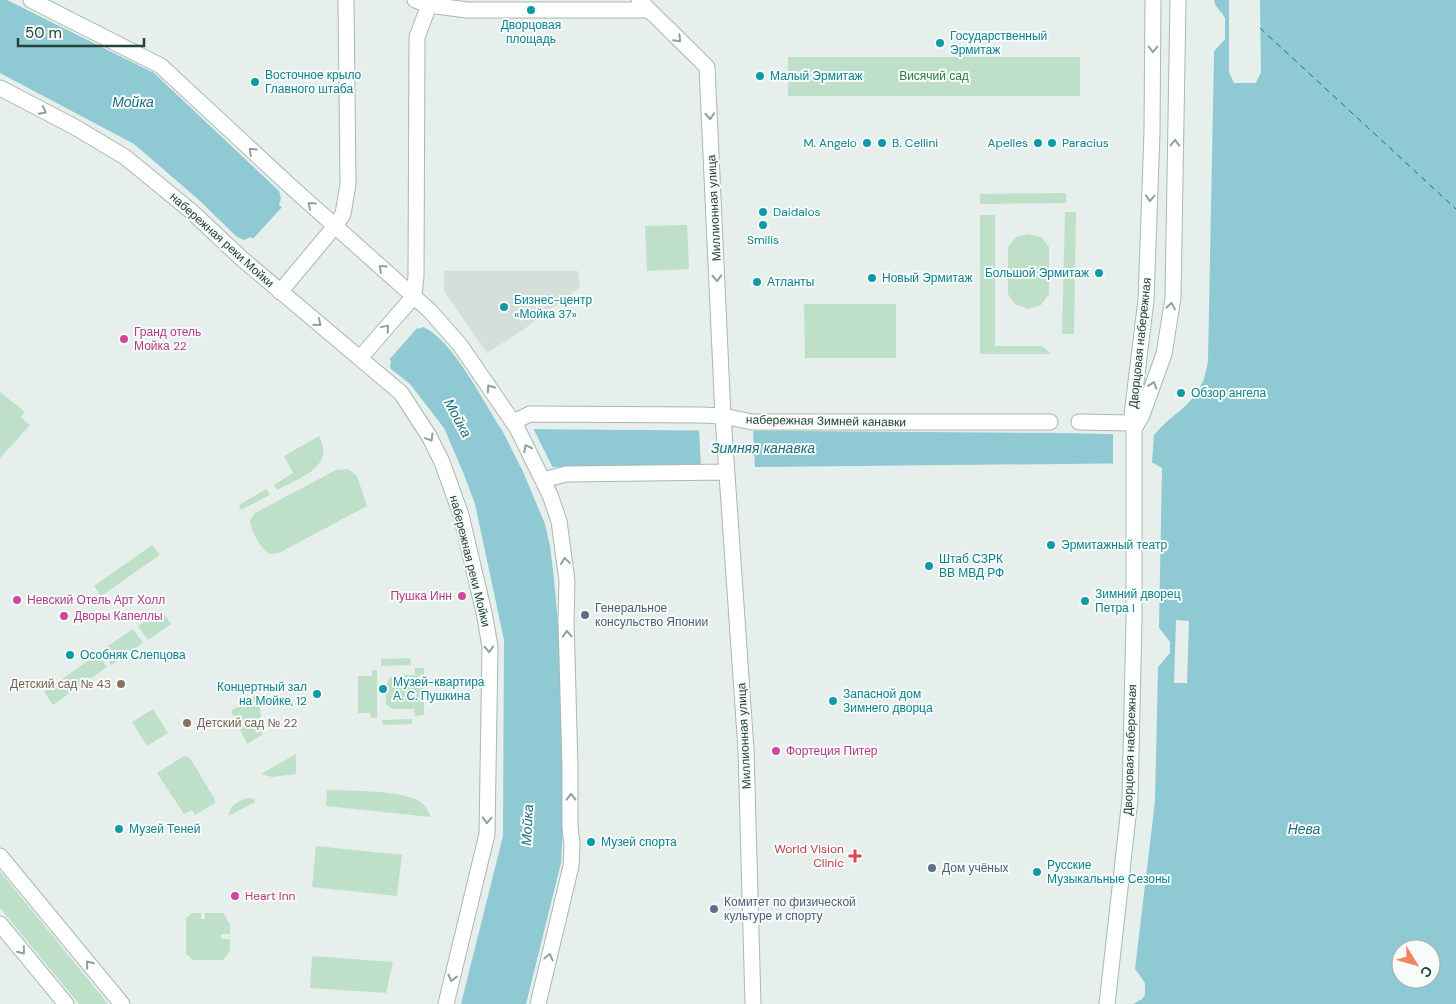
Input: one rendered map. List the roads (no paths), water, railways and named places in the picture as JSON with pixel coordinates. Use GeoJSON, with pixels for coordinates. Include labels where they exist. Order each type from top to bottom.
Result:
{"type":"FeatureCollection","features":[{"type":"Feature","properties":{"kind":"street"},"geometry":{"type":"LineString","coordinates":[[31,0],[160,66],[414,296],[460,345],[515,425],[540,474],[558,521],[567,581],[566,620],[570,827],[572,844],[571,866],[538,1004]]}},
{"type":"Feature","properties":{"kind":"street"},"geometry":{"type":"LineString","coordinates":[[280,292],[343,214],[348,184],[346,0]]}},
{"type":"Feature","properties":{"kind":"street","name":"Дворцовая набережная"},"geometry":{"type":"LineString","coordinates":[[1106,1004],[1130,799],[1134,618],[1132,415],[1146,300],[1152,132],[1154,0]]}},
{"type":"Feature","properties":{"kind":"street","name":"Дворцовая набережная"},"geometry":{"type":"LineString","coordinates":[[1133,426],[1142,415],[1164,354],[1173,298],[1178,0]]}},
{"type":"Feature","properties":{"kind":"street"},"geometry":{"type":"LineString","coordinates":[[360,358],[414,296],[416,276],[418,37],[422,3],[467,10],[589,5],[644,5]]}},
{"type":"Feature","properties":{"kind":"street","name":"Миллионная улица"},"geometry":{"type":"LineString","coordinates":[[644,5],[707,67],[724,423],[746,750],[753,1004]]}},
{"type":"Feature","properties":{"kind":"street","name":"набережная реки Мойки"},"geometry":{"type":"LineString","coordinates":[[0,88],[73,126],[125,157],[191,211],[280,292],[401,393],[436,448],[461,515],[489,639],[490,736],[487,834],[446,1004]]}},
{"type":"Feature","properties":{"kind":"street","name":"набережная Зимней канавки"},"geometry":{"type":"LineString","coordinates":[[515,425],[530,414],[724,423],[1050,422]]}},
{"type":"Feature","properties":{"kind":"street"},"geometry":{"type":"LineString","coordinates":[[1079,422],[1133,426]]}},
{"type":"Feature","properties":{"kind":"street"},"geometry":{"type":"LineString","coordinates":[[540,474],[727,470]]}},
{"type":"Feature","properties":{"kind":"street"},"geometry":{"type":"LineString","coordinates":[[0,856],[121,1003]]}},
{"type":"Feature","properties":{"kind":"street"},"geometry":{"type":"LineString","coordinates":[[0,924],[66,1004]]}},
{"type":"Feature","properties":{"kind":"water","name":"Нева"},"geometry":{"type":"Polygon","coordinates":[[[0,0],[7,0],[154,73],[279,191],[281,198],[279,205],[419,329],[423,327],[434,333],[445,344],[466,372],[501,429],[1154,435],[1194,395],[1205,375],[1208,361],[1214,51],[1225,39],[1223,14],[1216,8],[1214,0],[1456,0],[1456,1004],[1133,1004],[1142,999],[1145,983],[1135,969],[1155,801],[1158,667],[1170,652],[1170,642],[1159,628],[1162,468],[1153,463],[760,467],[521,467],[545,524],[554,579],[559,635],[564,807],[561,863],[526,1004],[461,1004],[503,836],[504,640],[475,504],[463,472],[444,428],[410,384],[391,369],[391,361],[251,237],[244,240],[237,237],[199,200],[134,144],[0,73],[0,0]]]}},
{"type":"Feature","properties":{"kind":"place","name":"Дворцовая площадь"},"geometry":{"type":"Point","coordinates":[531,10]}},
{"type":"Feature","properties":{"kind":"place","name":"Государственный Эрмитаж"},"geometry":{"type":"Point","coordinates":[940,43]}},
{"type":"Feature","properties":{"kind":"place","name":"Малый Эрмитаж"},"geometry":{"type":"Point","coordinates":[760,76]}},
{"type":"Feature","properties":{"kind":"place","name":"Восточное крыло Главного штаба"},"geometry":{"type":"Point","coordinates":[255,82]}},
{"type":"Feature","properties":{"kind":"place","name":"M. Angelo"},"geometry":{"type":"Point","coordinates":[867,143]}},
{"type":"Feature","properties":{"kind":"place","name":"B. Cellini"},"geometry":{"type":"Point","coordinates":[882,143]}},
{"type":"Feature","properties":{"kind":"place","name":"Apelles"},"geometry":{"type":"Point","coordinates":[1038,143]}},
{"type":"Feature","properties":{"kind":"place","name":"Paracius"},"geometry":{"type":"Point","coordinates":[1052,143]}},
{"type":"Feature","properties":{"kind":"place","name":"Daidalos"},"geometry":{"type":"Point","coordinates":[763,212]}},
{"type":"Feature","properties":{"kind":"place","name":"Smilis"},"geometry":{"type":"Point","coordinates":[763,225]}},
{"type":"Feature","properties":{"kind":"place","name":"Большой Эрмитаж"},"geometry":{"type":"Point","coordinates":[1099,273]}},
{"type":"Feature","properties":{"kind":"place","name":"Новый Эрмитаж"},"geometry":{"type":"Point","coordinates":[872,278]}},
{"type":"Feature","properties":{"kind":"place","name":"Атланты"},"geometry":{"type":"Point","coordinates":[757,282]}},
{"type":"Feature","properties":{"kind":"place","name":"Бизнес-центр «Мойка 37»"},"geometry":{"type":"Point","coordinates":[504,307]}},
{"type":"Feature","properties":{"kind":"place","name":"Гранд отель Мойка 22"},"geometry":{"type":"Point","coordinates":[124,339]}},
{"type":"Feature","properties":{"kind":"place","name":"Обзор ангела"},"geometry":{"type":"Point","coordinates":[1181,393]}},
{"type":"Feature","properties":{"kind":"place","name":"Эрмитажный театр"},"geometry":{"type":"Point","coordinates":[1051,545]}},
{"type":"Feature","properties":{"kind":"place","name":"Штаб СЗРК ВВ МВД РФ"},"geometry":{"type":"Point","coordinates":[929,566]}},
{"type":"Feature","properties":{"kind":"place","name":"Пушка Инн"},"geometry":{"type":"Point","coordinates":[462,596]}},
{"type":"Feature","properties":{"kind":"place","name":"Невский Отель Арт Холл"},"geometry":{"type":"Point","coordinates":[17,600]}},
{"type":"Feature","properties":{"kind":"place","name":"Зимний дворец Петра I"},"geometry":{"type":"Point","coordinates":[1085,601]}},
{"type":"Feature","properties":{"kind":"place","name":"Генеральное консульство Японии"},"geometry":{"type":"Point","coordinates":[585,615]}},
{"type":"Feature","properties":{"kind":"place","name":"Дворы Капеллы"},"geometry":{"type":"Point","coordinates":[64,616]}},
{"type":"Feature","properties":{"kind":"place","name":"Особняк Слепцова"},"geometry":{"type":"Point","coordinates":[70,655]}},
{"type":"Feature","properties":{"kind":"place","name":"Детский сад № 43"},"geometry":{"type":"Point","coordinates":[121,684]}},
{"type":"Feature","properties":{"kind":"place","name":"Музей-квартира А. С. Пушкина"},"geometry":{"type":"Point","coordinates":[383,689]}},
{"type":"Feature","properties":{"kind":"place","name":"Концертный зал на Мойке, 12"},"geometry":{"type":"Point","coordinates":[317,694]}},
{"type":"Feature","properties":{"kind":"place","name":"Запасной дом Зимнего дворца"},"geometry":{"type":"Point","coordinates":[833,701]}},
{"type":"Feature","properties":{"kind":"place","name":"Детский сад № 22"},"geometry":{"type":"Point","coordinates":[187,723]}},
{"type":"Feature","properties":{"kind":"place","name":"Фортеция Питер"},"geometry":{"type":"Point","coordinates":[776,751]}},
{"type":"Feature","properties":{"kind":"place","name":"Музей Теней"},"geometry":{"type":"Point","coordinates":[119,829]}},
{"type":"Feature","properties":{"kind":"place","name":"Музей спорта"},"geometry":{"type":"Point","coordinates":[591,842]}},
{"type":"Feature","properties":{"kind":"place","name":"World Vision Clinic"},"geometry":{"type":"Point","coordinates":[855,856]}},
{"type":"Feature","properties":{"kind":"place","name":"Дом учёных"},"geometry":{"type":"Point","coordinates":[932,868]}},
{"type":"Feature","properties":{"kind":"place","name":"Русские Музыкальные Сезоны"},"geometry":{"type":"Point","coordinates":[1037,872]}},
{"type":"Feature","properties":{"kind":"place","name":"Heart Inn"},"geometry":{"type":"Point","coordinates":[235,896]}},
{"type":"Feature","properties":{"kind":"place","name":"Комитет по физической культуре и спорту"},"geometry":{"type":"Point","coordinates":[714,909]}},
{"type":"Feature","properties":{"kind":"park label","name":"Висячий сад"},"geometry":{"type":"Point","coordinates":[934,76]}},
{"type":"Feature","properties":{"kind":"water label","name":"Мойка"},"geometry":{"type":"Point","coordinates":[133,102]}},
{"type":"Feature","properties":{"kind":"water label","name":"Мойка"},"geometry":{"type":"Point","coordinates":[458,418]}},
{"type":"Feature","properties":{"kind":"water label","name":"Зимняя канавка"},"geometry":{"type":"Point","coordinates":[763,448]}},
{"type":"Feature","properties":{"kind":"water label","name":"Мойка"},"geometry":{"type":"Point","coordinates":[527,825]}}]}
